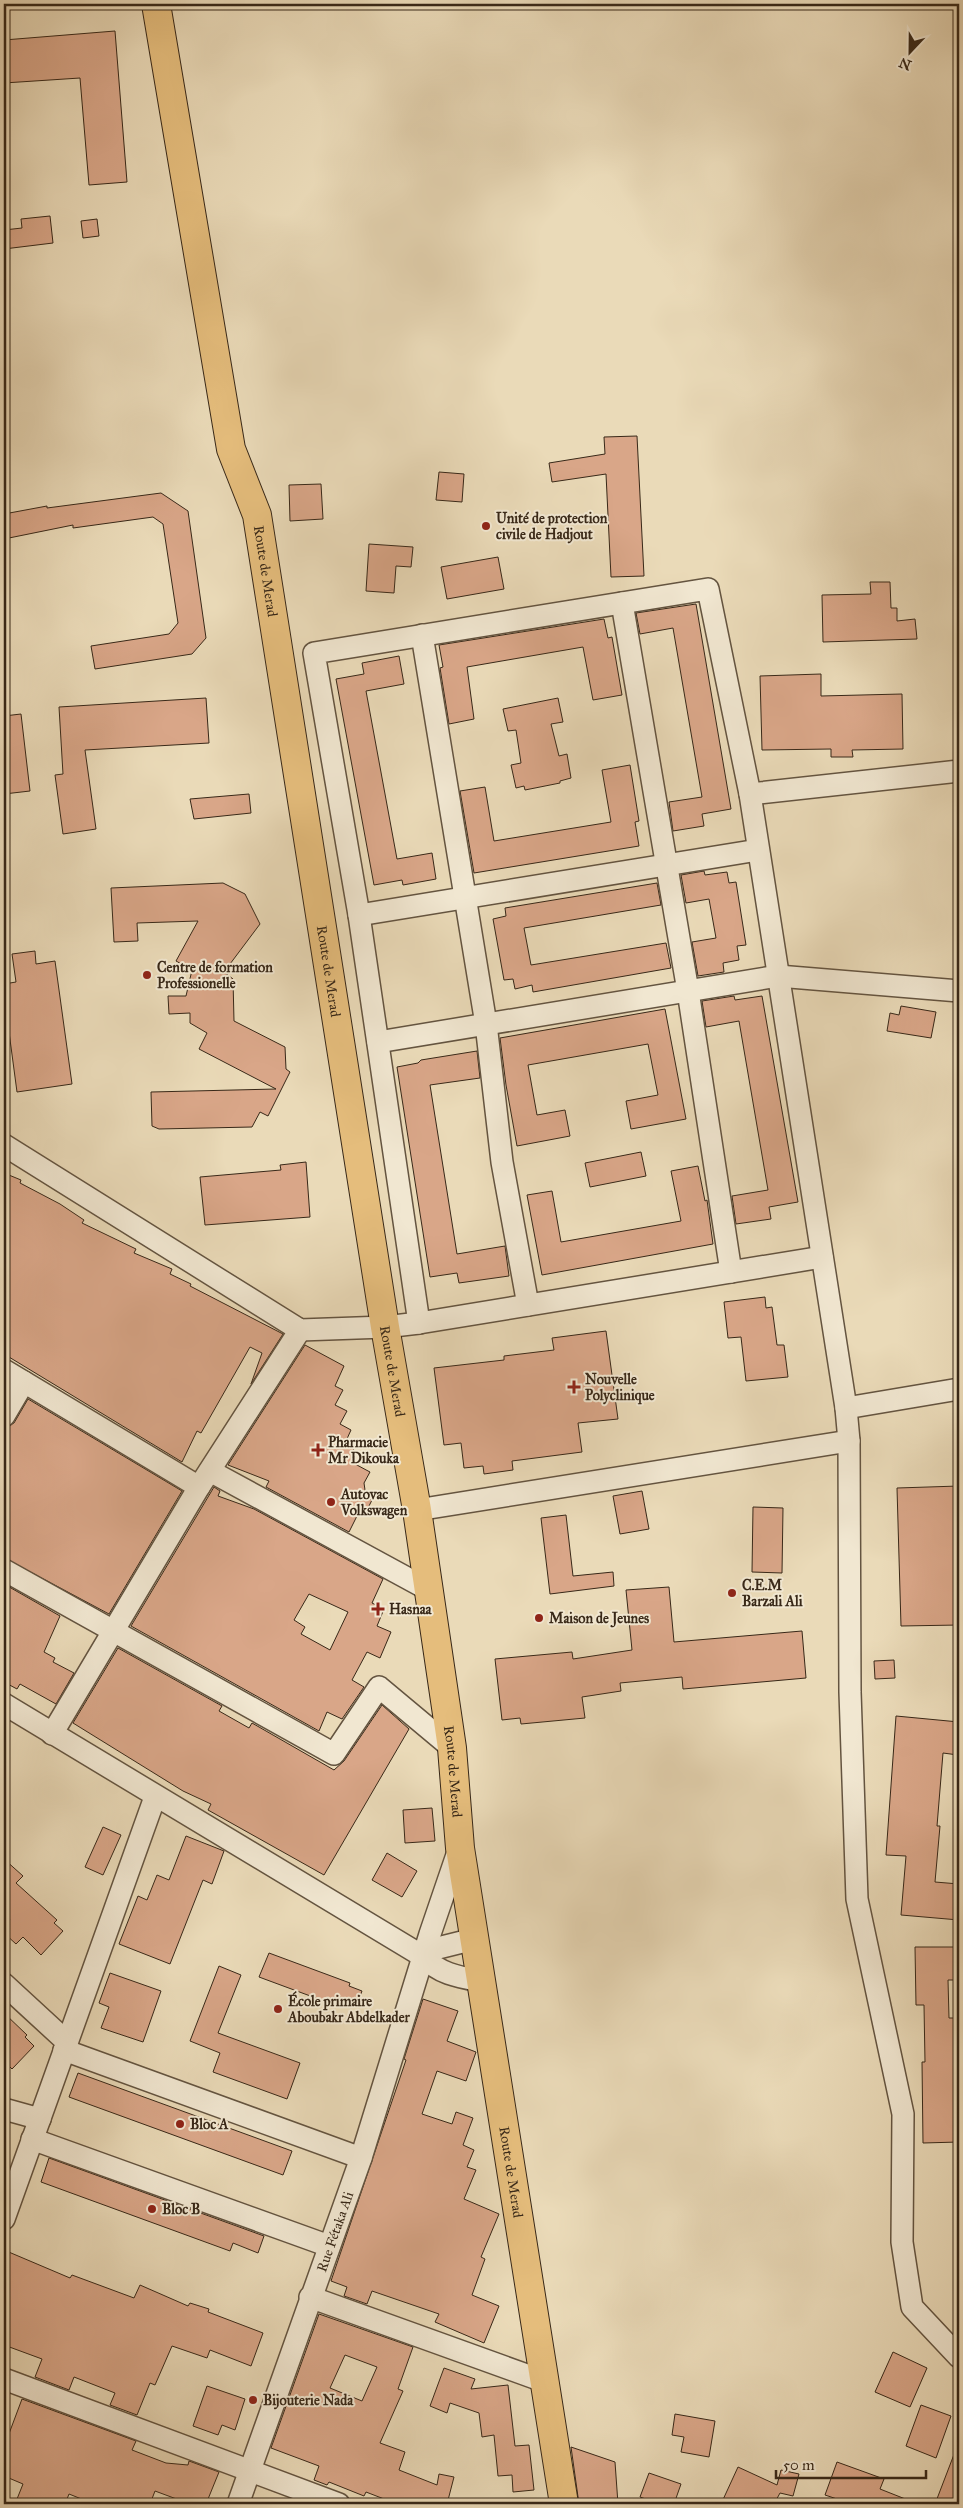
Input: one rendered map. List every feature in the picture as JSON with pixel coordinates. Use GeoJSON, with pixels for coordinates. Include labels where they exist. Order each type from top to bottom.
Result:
{"type":"FeatureCollection","features":[{"type":"Feature","properties":{"kind":"main road","name":"Route de Merad"},"geometry":{"type":"LineString","coordinates":[[156,4],[230,449],[257,515],[385,1327],[417,1510],[452,1748],[460,1848],[564,2504]]}},
{"type":"Feature","properties":{"kind":"street"},"geometry":{"type":"LineString","coordinates":[[419,1323],[359,914],[314,653],[708,589],[750,794],[846,1408],[849,1441],[850,1692],[857,1899],[903,2114],[902,2242],[912,2306],[959,2357]]}},
{"type":"Feature","properties":{"kind":"street"},"geometry":{"type":"LineString","coordinates":[[622,603],[688,991],[731,1272]]}},
{"type":"Feature","properties":{"kind":"street"},"geometry":{"type":"LineString","coordinates":[[422,635],[486,1024],[502,1162],[528,1305]]}},
{"type":"Feature","properties":{"kind":"street"},"geometry":{"type":"LineString","coordinates":[[750,794],[959,771]]}},
{"type":"Feature","properties":{"kind":"street"},"geometry":{"type":"LineString","coordinates":[[359,914],[758,850]]}},
{"type":"Feature","properties":{"kind":"street"},"geometry":{"type":"LineString","coordinates":[[378,1042],[778,976],[959,991]]}},
{"type":"Feature","properties":{"kind":"street"},"geometry":{"type":"LineString","coordinates":[[4,1145],[300,1330],[385,1327],[419,1323],[822,1257]]}},
{"type":"Feature","properties":{"kind":"street"},"geometry":{"type":"LineString","coordinates":[[52,1734],[205,1479],[300,1330]]}},
{"type":"Feature","properties":{"kind":"street"},"geometry":{"type":"LineString","coordinates":[[4,1370],[205,1479],[429,1590]]}},
{"type":"Feature","properties":{"kind":"street"},"geometry":{"type":"LineString","coordinates":[[4,1416],[24,1382]]}},
{"type":"Feature","properties":{"kind":"street"},"geometry":{"type":"LineString","coordinates":[[846,1408],[959,1389]]}},
{"type":"Feature","properties":{"kind":"street"},"geometry":{"type":"LineString","coordinates":[[417,1510],[849,1441]]}},
{"type":"Feature","properties":{"kind":"street"},"geometry":{"type":"LineString","coordinates":[[4,1570],[334,1754],[379,1686],[452,1748]]}},
{"type":"Feature","properties":{"kind":"street"},"geometry":{"type":"LineString","coordinates":[[4,1704],[155,1797],[424,1957],[431,1965],[448,1975],[481,1981]]}},
{"type":"Feature","properties":{"kind":"street"},"geometry":{"type":"LineString","coordinates":[[4,2219],[155,1797]]}},
{"type":"Feature","properties":{"kind":"street","name":"Rue Fétaka Ali"},"geometry":{"type":"LineString","coordinates":[[238,2504],[328,2246],[361,2158],[460,1848]]}},
{"type":"Feature","properties":{"kind":"street"},"geometry":{"type":"LineString","coordinates":[[424,1957],[434,1949],[474,1939]]}},
{"type":"Feature","properties":{"kind":"street"},"geometry":{"type":"LineString","coordinates":[[4,1984],[66,2046],[361,2158]]}},
{"type":"Feature","properties":{"kind":"street"},"geometry":{"type":"LineString","coordinates":[[4,2109],[40,2119]]}},
{"type":"Feature","properties":{"kind":"street"},"geometry":{"type":"LineString","coordinates":[[32,2139],[328,2246]]}},
{"type":"Feature","properties":{"kind":"street"},"geometry":{"type":"LineString","coordinates":[[310,2297],[546,2382]]}},
{"type":"Feature","properties":{"kind":"street"},"geometry":{"type":"LineString","coordinates":[[4,2379],[339,2504]]}},
{"type":"Feature","properties":{"kind":"building"},"geometry":{"type":"Polygon","coordinates":[[[115,31],[127,182],[89,185],[80,78],[4,83],[4,40],[115,31]]]}},
{"type":"Feature","properties":{"kind":"building"},"geometry":{"type":"Polygon","coordinates":[[[50,216],[53,243],[4,249],[4,230],[22,228],[21,219],[50,216]]]}},
{"type":"Feature","properties":{"kind":"building"},"geometry":{"type":"Polygon","coordinates":[[[97,219],[99,236],[83,238],[81,221],[97,219]]]}},
{"type":"Feature","properties":{"kind":"building"},"geometry":{"type":"Polygon","coordinates":[[[637,436],[644,576],[611,577],[606,474],[552,482],[549,463],[605,454],[604,437],[637,436]]]}},
{"type":"Feature","properties":{"kind":"building"},"geometry":{"type":"Polygon","coordinates":[[[439,472],[464,474],[462,502],[436,500],[439,472]]]}},
{"type":"Feature","properties":{"kind":"building"},"geometry":{"type":"Polygon","coordinates":[[[321,484],[323,519],[290,521],[289,485],[321,484]]]}},
{"type":"Feature","properties":{"kind":"building"},"geometry":{"type":"Polygon","coordinates":[[[161,493],[188,511],[206,638],[192,654],[95,669],[91,646],[169,634],[178,623],[163,524],[153,517],[73,528],[73,525],[4,539],[4,514],[47,506],[47,508],[161,493]]]}},
{"type":"Feature","properties":{"kind":"building"},"geometry":{"type":"Polygon","coordinates":[[[369,544],[413,547],[411,567],[396,566],[394,593],[366,591],[369,544]]]}},
{"type":"Feature","properties":{"kind":"building"},"geometry":{"type":"Polygon","coordinates":[[[498,557],[504,589],[447,599],[441,567],[498,557]]]}},
{"type":"Feature","properties":{"kind":"building"},"geometry":{"type":"Polygon","coordinates":[[[870,582],[890,582],[891,608],[897,608],[897,621],[915,619],[917,639],[823,642],[822,595],[871,594],[870,582]]]}},
{"type":"Feature","properties":{"kind":"building"},"geometry":{"type":"Polygon","coordinates":[[[696,604],[731,809],[702,814],[704,826],[673,831],[669,802],[702,797],[673,628],[640,634],[636,613],[696,604]]]}},
{"type":"Feature","properties":{"kind":"building"},"geometry":{"type":"Polygon","coordinates":[[[604,619],[608,638],[612,637],[622,695],[593,700],[583,647],[467,667],[474,719],[449,724],[440,668],[443,667],[439,645],[604,619]]]}},
{"type":"Feature","properties":{"kind":"building"},"geometry":{"type":"Polygon","coordinates":[[[399,656],[404,684],[366,691],[397,859],[432,853],[436,879],[403,885],[402,880],[374,885],[336,679],[364,674],[362,663],[399,656]]]}},
{"type":"Feature","properties":{"kind":"building"},"geometry":{"type":"Polygon","coordinates":[[[821,674],[821,696],[902,694],[903,749],[852,750],[853,757],[831,757],[831,749],[762,750],[760,676],[821,674]]]}},
{"type":"Feature","properties":{"kind":"building"},"geometry":{"type":"Polygon","coordinates":[[[206,698],[209,743],[85,750],[96,829],[63,834],[55,775],[63,774],[59,707],[206,698]]]}},
{"type":"Feature","properties":{"kind":"building"},"geometry":{"type":"Polygon","coordinates":[[[558,698],[563,722],[551,724],[559,756],[567,754],[571,778],[560,781],[560,783],[525,790],[524,786],[516,788],[511,765],[521,763],[516,730],[508,731],[503,709],[558,698]]]}},
{"type":"Feature","properties":{"kind":"building"},"geometry":{"type":"Polygon","coordinates":[[[21,714],[30,791],[4,794],[4,716],[21,714]]]}},
{"type":"Feature","properties":{"kind":"building"},"geometry":{"type":"Polygon","coordinates":[[[630,765],[639,821],[635,822],[639,846],[474,873],[460,791],[485,787],[494,841],[611,822],[602,770],[630,765]]]}},
{"type":"Feature","properties":{"kind":"building"},"geometry":{"type":"Polygon","coordinates":[[[249,794],[251,813],[194,819],[190,799],[249,794]]]}},
{"type":"Feature","properties":{"kind":"building"},"geometry":{"type":"Polygon","coordinates":[[[704,871],[705,875],[727,872],[729,883],[736,882],[746,945],[737,946],[739,960],[723,963],[724,972],[698,976],[692,942],[716,938],[709,899],[686,903],[681,875],[704,871]]]}},
{"type":"Feature","properties":{"kind":"building"},"geometry":{"type":"Polygon","coordinates":[[[223,883],[245,894],[260,924],[224,972],[233,979],[234,1021],[285,1047],[286,1069],[290,1072],[268,1116],[260,1112],[252,1127],[159,1129],[152,1126],[151,1092],[276,1089],[199,1049],[207,1033],[190,1023],[190,1013],[169,1014],[168,996],[186,996],[192,970],[176,961],[198,921],[137,923],[138,941],[114,942],[111,888],[223,883]]]}},
{"type":"Feature","properties":{"kind":"building"},"geometry":{"type":"Polygon","coordinates":[[[657,883],[661,905],[524,928],[531,965],[666,943],[671,968],[533,992],[532,985],[515,989],[513,979],[504,980],[493,919],[506,916],[505,908],[657,883]]]}},
{"type":"Feature","properties":{"kind":"building"},"geometry":{"type":"Polygon","coordinates":[[[35,951],[36,964],[55,961],[72,1084],[17,1092],[7,1017],[4,1017],[4,984],[16,982],[12,954],[35,951]]]}},
{"type":"Feature","properties":{"kind":"building"},"geometry":{"type":"Polygon","coordinates":[[[734,996],[735,1000],[762,996],[798,1202],[769,1207],[771,1219],[736,1224],[732,1196],[768,1190],[739,1021],[706,1027],[702,1001],[734,996]]]}},
{"type":"Feature","properties":{"kind":"building"},"geometry":{"type":"Polygon","coordinates":[[[901,1006],[936,1012],[931,1038],[887,1031],[890,1013],[899,1015],[901,1006]]]}},
{"type":"Feature","properties":{"kind":"building"},"geometry":{"type":"Polygon","coordinates":[[[665,1009],[686,1119],[631,1129],[626,1101],[658,1095],[648,1044],[528,1065],[537,1115],[565,1110],[570,1136],[517,1146],[500,1038],[665,1009]]]}},
{"type":"Feature","properties":{"kind":"building"},"geometry":{"type":"Polygon","coordinates":[[[477,1051],[480,1078],[430,1085],[457,1254],[505,1246],[509,1276],[459,1283],[457,1273],[430,1277],[397,1067],[418,1063],[421,1060],[477,1051]]]}},
{"type":"Feature","properties":{"kind":"building"},"geometry":{"type":"Polygon","coordinates":[[[641,1152],[646,1176],[590,1187],[585,1163],[641,1152]]]}},
{"type":"Feature","properties":{"kind":"building"},"geometry":{"type":"Polygon","coordinates":[[[306,1162],[310,1217],[205,1225],[200,1177],[281,1170],[280,1165],[306,1162]]]}},
{"type":"Feature","properties":{"kind":"building"},"geometry":{"type":"Polygon","coordinates":[[[698,1166],[705,1201],[707,1200],[713,1244],[542,1275],[527,1195],[552,1191],[561,1242],[681,1221],[671,1171],[698,1166]]]}},
{"type":"Feature","properties":{"kind":"building"},"geometry":{"type":"Polygon","coordinates":[[[4,1173],[21,1180],[20,1183],[60,1204],[84,1220],[82,1223],[136,1249],[134,1253],[172,1269],[170,1274],[191,1284],[190,1286],[283,1334],[251,1384],[262,1353],[250,1347],[201,1433],[197,1431],[182,1462],[4,1354],[4,1173]]]}},
{"type":"Feature","properties":{"kind":"building"},"geometry":{"type":"Polygon","coordinates":[[[765,1297],[766,1308],[772,1307],[777,1345],[784,1345],[788,1377],[746,1381],[741,1337],[728,1338],[724,1302],[765,1297]]]}},
{"type":"Feature","properties":{"kind":"building"},"geometry":{"type":"Polygon","coordinates":[[[606,1331],[618,1419],[578,1423],[582,1452],[512,1461],[513,1470],[484,1474],[483,1466],[464,1468],[461,1443],[444,1445],[434,1368],[504,1360],[504,1356],[554,1350],[552,1338],[606,1331]]]}},
{"type":"Feature","properties":{"kind":"building"},"geometry":{"type":"Polygon","coordinates":[[[305,1345],[344,1366],[335,1386],[343,1390],[335,1405],[347,1411],[340,1424],[351,1430],[346,1441],[353,1445],[355,1464],[370,1472],[364,1483],[366,1497],[372,1500],[366,1512],[359,1512],[349,1532],[266,1487],[269,1481],[228,1465],[305,1345]]]}},
{"type":"Feature","properties":{"kind":"building"},"geometry":{"type":"Polygon","coordinates":[[[28,1399],[182,1491],[109,1614],[4,1558],[4,1428],[14,1423],[28,1399]]]}},
{"type":"Feature","properties":{"kind":"building"},"geometry":{"type":"Polygon","coordinates":[[[959,1486],[959,1625],[901,1626],[897,1488],[959,1486]]]}},
{"type":"Feature","properties":{"kind":"building"},"geometry":{"type":"Polygon","coordinates":[[[214,1487],[220,1491],[218,1496],[254,1509],[383,1579],[372,1603],[384,1609],[377,1626],[391,1632],[380,1658],[367,1652],[352,1680],[364,1687],[342,1719],[327,1712],[319,1731],[131,1626],[214,1487]],[[309,1594],[294,1620],[305,1627],[301,1634],[330,1650],[348,1612],[309,1594]]]}},
{"type":"Feature","properties":{"kind":"building"},"geometry":{"type":"Polygon","coordinates":[[[642,1491],[649,1529],[620,1534],[613,1496],[642,1491]]]}},
{"type":"Feature","properties":{"kind":"building"},"geometry":{"type":"Polygon","coordinates":[[[753,1507],[783,1508],[782,1573],[752,1572],[753,1507]]]}},
{"type":"Feature","properties":{"kind":"building"},"geometry":{"type":"Polygon","coordinates":[[[566,1515],[573,1576],[613,1572],[614,1586],[550,1594],[541,1518],[566,1515]]]}},
{"type":"Feature","properties":{"kind":"building"},"geometry":{"type":"Polygon","coordinates":[[[4,1584],[60,1616],[44,1652],[55,1658],[53,1662],[74,1673],[56,1704],[20,1684],[17,1689],[4,1682],[4,1584]]]}},
{"type":"Feature","properties":{"kind":"building"},"geometry":{"type":"Polygon","coordinates":[[[669,1587],[674,1642],[802,1631],[806,1678],[683,1689],[682,1677],[620,1683],[621,1691],[582,1697],[585,1718],[521,1724],[520,1718],[502,1720],[495,1659],[572,1652],[573,1659],[632,1650],[626,1590],[669,1587]]]}},
{"type":"Feature","properties":{"kind":"building"},"geometry":{"type":"Polygon","coordinates":[[[118,1648],[222,1706],[219,1711],[249,1728],[252,1723],[334,1770],[344,1761],[382,1705],[409,1729],[324,1875],[208,1810],[211,1804],[183,1791],[73,1723],[118,1648]]]}},
{"type":"Feature","properties":{"kind":"building"},"geometry":{"type":"Polygon","coordinates":[[[894,1660],[895,1678],[875,1679],[874,1661],[894,1660]]]}},
{"type":"Feature","properties":{"kind":"building"},"geometry":{"type":"Polygon","coordinates":[[[896,1716],[959,1722],[958,1755],[943,1753],[937,1826],[940,1826],[935,1882],[959,1884],[959,1920],[901,1915],[906,1856],[886,1855],[896,1716]]]}},
{"type":"Feature","properties":{"kind":"building"},"geometry":{"type":"Polygon","coordinates":[[[432,1808],[435,1841],[405,1843],[403,1810],[432,1808]]]}},
{"type":"Feature","properties":{"kind":"building"},"geometry":{"type":"Polygon","coordinates":[[[103,1827],[121,1835],[103,1875],[85,1867],[103,1827]]]}},
{"type":"Feature","properties":{"kind":"building"},"geometry":{"type":"Polygon","coordinates":[[[186,1836],[224,1851],[212,1884],[203,1880],[170,1964],[119,1944],[138,1896],[147,1900],[157,1875],[169,1880],[186,1836]]]}},
{"type":"Feature","properties":{"kind":"building"},"geometry":{"type":"Polygon","coordinates":[[[387,1853],[417,1871],[402,1897],[372,1880],[387,1853]]]}},
{"type":"Feature","properties":{"kind":"building"},"geometry":{"type":"Polygon","coordinates":[[[4,1859],[23,1876],[16,1883],[57,1920],[54,1923],[63,1931],[41,1955],[23,1937],[16,1944],[4,1933],[4,1926],[10,1919],[4,1913],[4,1859]]]}},
{"type":"Feature","properties":{"kind":"building"},"geometry":{"type":"Polygon","coordinates":[[[915,1947],[959,1947],[959,1980],[948,1980],[949,2018],[959,2018],[959,2142],[923,2143],[922,2062],[925,2062],[924,2005],[916,2005],[915,1947]]]}},
{"type":"Feature","properties":{"kind":"building"},"geometry":{"type":"Polygon","coordinates":[[[269,1953],[350,1983],[349,1986],[362,1991],[356,2006],[343,2001],[340,2007],[259,1977],[269,1953]]]}},
{"type":"Feature","properties":{"kind":"building"},"geometry":{"type":"Polygon","coordinates":[[[219,1966],[241,1975],[218,2033],[300,2063],[287,2099],[213,2072],[220,2053],[190,2041],[219,1966]]]}},
{"type":"Feature","properties":{"kind":"building"},"geometry":{"type":"Polygon","coordinates":[[[110,1973],[161,1991],[143,2042],[101,2028],[109,2007],[99,2003],[110,1973]]]}},
{"type":"Feature","properties":{"kind":"building"},"geometry":{"type":"Polygon","coordinates":[[[423,1999],[458,2011],[447,2041],[476,2052],[466,2081],[437,2071],[422,2114],[452,2124],[456,2112],[473,2118],[463,2145],[474,2150],[467,2167],[476,2170],[464,2199],[499,2214],[481,2257],[485,2259],[472,2295],[499,2306],[484,2343],[435,2322],[439,2314],[372,2291],[367,2304],[344,2296],[347,2287],[331,2281],[406,2060],[404,2059],[423,1999]]]}},
{"type":"Feature","properties":{"kind":"building"},"geometry":{"type":"Polygon","coordinates":[[[4,2013],[27,2035],[25,2037],[34,2046],[12,2069],[4,2061],[4,2013]]]}},
{"type":"Feature","properties":{"kind":"building","name":"Bloc A"},"geometry":{"type":"Polygon","coordinates":[[[78,2073],[292,2151],[283,2175],[69,2097],[78,2073]]]}},
{"type":"Feature","properties":{"kind":"building","name":"Bloc B"},"geometry":{"type":"Polygon","coordinates":[[[49,2158],[264,2236],[258,2253],[233,2243],[230,2251],[41,2182],[49,2158]]]}},
{"type":"Feature","properties":{"kind":"building"},"geometry":{"type":"Polygon","coordinates":[[[4,2250],[70,2278],[72,2275],[134,2298],[140,2285],[188,2306],[190,2303],[209,2309],[208,2312],[263,2333],[251,2366],[210,2350],[207,2358],[172,2346],[155,2385],[150,2383],[137,2415],[110,2405],[115,2393],[74,2377],[69,2390],[35,2377],[42,2359],[4,2345],[4,2250]]]}},
{"type":"Feature","properties":{"kind":"building"},"geometry":{"type":"Polygon","coordinates":[[[319,2314],[413,2347],[398,2389],[403,2391],[380,2443],[405,2452],[399,2470],[437,2485],[439,2474],[454,2477],[447,2504],[397,2504],[366,2492],[364,2496],[329,2482],[327,2485],[314,2480],[319,2466],[271,2448],[319,2314]],[[345,2355],[330,2388],[362,2401],[377,2367],[345,2355]]]}},
{"type":"Feature","properties":{"kind":"building"},"geometry":{"type":"Polygon","coordinates":[[[893,2352],[927,2368],[910,2407],[875,2392],[893,2352]]]}},
{"type":"Feature","properties":{"kind":"building"},"geometry":{"type":"Polygon","coordinates":[[[444,2368],[475,2379],[471,2389],[508,2385],[515,2446],[529,2445],[534,2490],[513,2492],[512,2475],[498,2476],[494,2435],[482,2437],[479,2413],[450,2403],[447,2413],[430,2406],[444,2368]]]}},
{"type":"Feature","properties":{"kind":"building"},"geometry":{"type":"Polygon","coordinates":[[[207,2386],[245,2399],[235,2430],[222,2425],[218,2435],[193,2426],[207,2386]]]}},
{"type":"Feature","properties":{"kind":"building"},"geometry":{"type":"Polygon","coordinates":[[[22,2399],[136,2441],[132,2450],[166,2463],[188,2465],[189,2461],[219,2472],[206,2504],[190,2504],[155,2491],[150,2504],[94,2504],[69,2494],[65,2504],[30,2504],[17,2499],[23,2484],[4,2476],[4,2447],[22,2399]]]}},
{"type":"Feature","properties":{"kind":"building"},"geometry":{"type":"Polygon","coordinates":[[[921,2405],[951,2416],[936,2458],[906,2446],[921,2405]]]}},
{"type":"Feature","properties":{"kind":"building"},"geometry":{"type":"Polygon","coordinates":[[[675,2414],[715,2421],[709,2457],[681,2452],[684,2437],[672,2435],[675,2414]]]}},
{"type":"Feature","properties":{"kind":"building"},"geometry":{"type":"Polygon","coordinates":[[[958,2444],[959,2504],[935,2504],[958,2444]]]}},
{"type":"Feature","properties":{"kind":"building"},"geometry":{"type":"Polygon","coordinates":[[[571,2447],[615,2462],[618,2504],[579,2504],[571,2447]]]}},
{"type":"Feature","properties":{"kind":"building"},"geometry":{"type":"Polygon","coordinates":[[[837,2462],[884,2479],[880,2489],[918,2504],[852,2504],[825,2495],[837,2462]]]}},
{"type":"Feature","properties":{"kind":"building"},"geometry":{"type":"Polygon","coordinates":[[[738,2467],[777,2485],[781,2470],[799,2474],[793,2496],[780,2493],[774,2504],[721,2504],[738,2467]]]}},
{"type":"Feature","properties":{"kind":"building"},"geometry":{"type":"Polygon","coordinates":[[[649,2473],[681,2484],[674,2504],[660,2504],[640,2497],[649,2473]]]}},
{"type":"Feature","properties":{"kind":"place","name":"Unité de protection civile de Hadjout"},"geometry":{"type":"Point","coordinates":[486,526]}},
{"type":"Feature","properties":{"kind":"place","name":"Centre de formation Professionelle"},"geometry":{"type":"Point","coordinates":[147,975]}},
{"type":"Feature","properties":{"kind":"place","name":"Nouvelle Polyclinique"},"geometry":{"type":"Point","coordinates":[574,1387]}},
{"type":"Feature","properties":{"kind":"place","name":"Pharmacie Mr Dikouka"},"geometry":{"type":"Point","coordinates":[318,1450]}},
{"type":"Feature","properties":{"kind":"place","name":"Autovac Volkswagen"},"geometry":{"type":"Point","coordinates":[331,1502]}},
{"type":"Feature","properties":{"kind":"place","name":"C.E.M Barzali Ali"},"geometry":{"type":"Point","coordinates":[732,1593]}},
{"type":"Feature","properties":{"kind":"place","name":"Hasnaa"},"geometry":{"type":"Point","coordinates":[378,1609]}},
{"type":"Feature","properties":{"kind":"place","name":"Maison de Jeunes"},"geometry":{"type":"Point","coordinates":[539,1618]}},
{"type":"Feature","properties":{"kind":"place","name":"École primaire Aboubakr Abdelkader"},"geometry":{"type":"Point","coordinates":[278,2009]}},
{"type":"Feature","properties":{"kind":"place","name":"Bloc A"},"geometry":{"type":"Point","coordinates":[180,2124]}},
{"type":"Feature","properties":{"kind":"place","name":"Bloc B"},"geometry":{"type":"Point","coordinates":[152,2209]}},
{"type":"Feature","properties":{"kind":"place","name":"Bijouterie Nada"},"geometry":{"type":"Point","coordinates":[253,2400]}}]}
